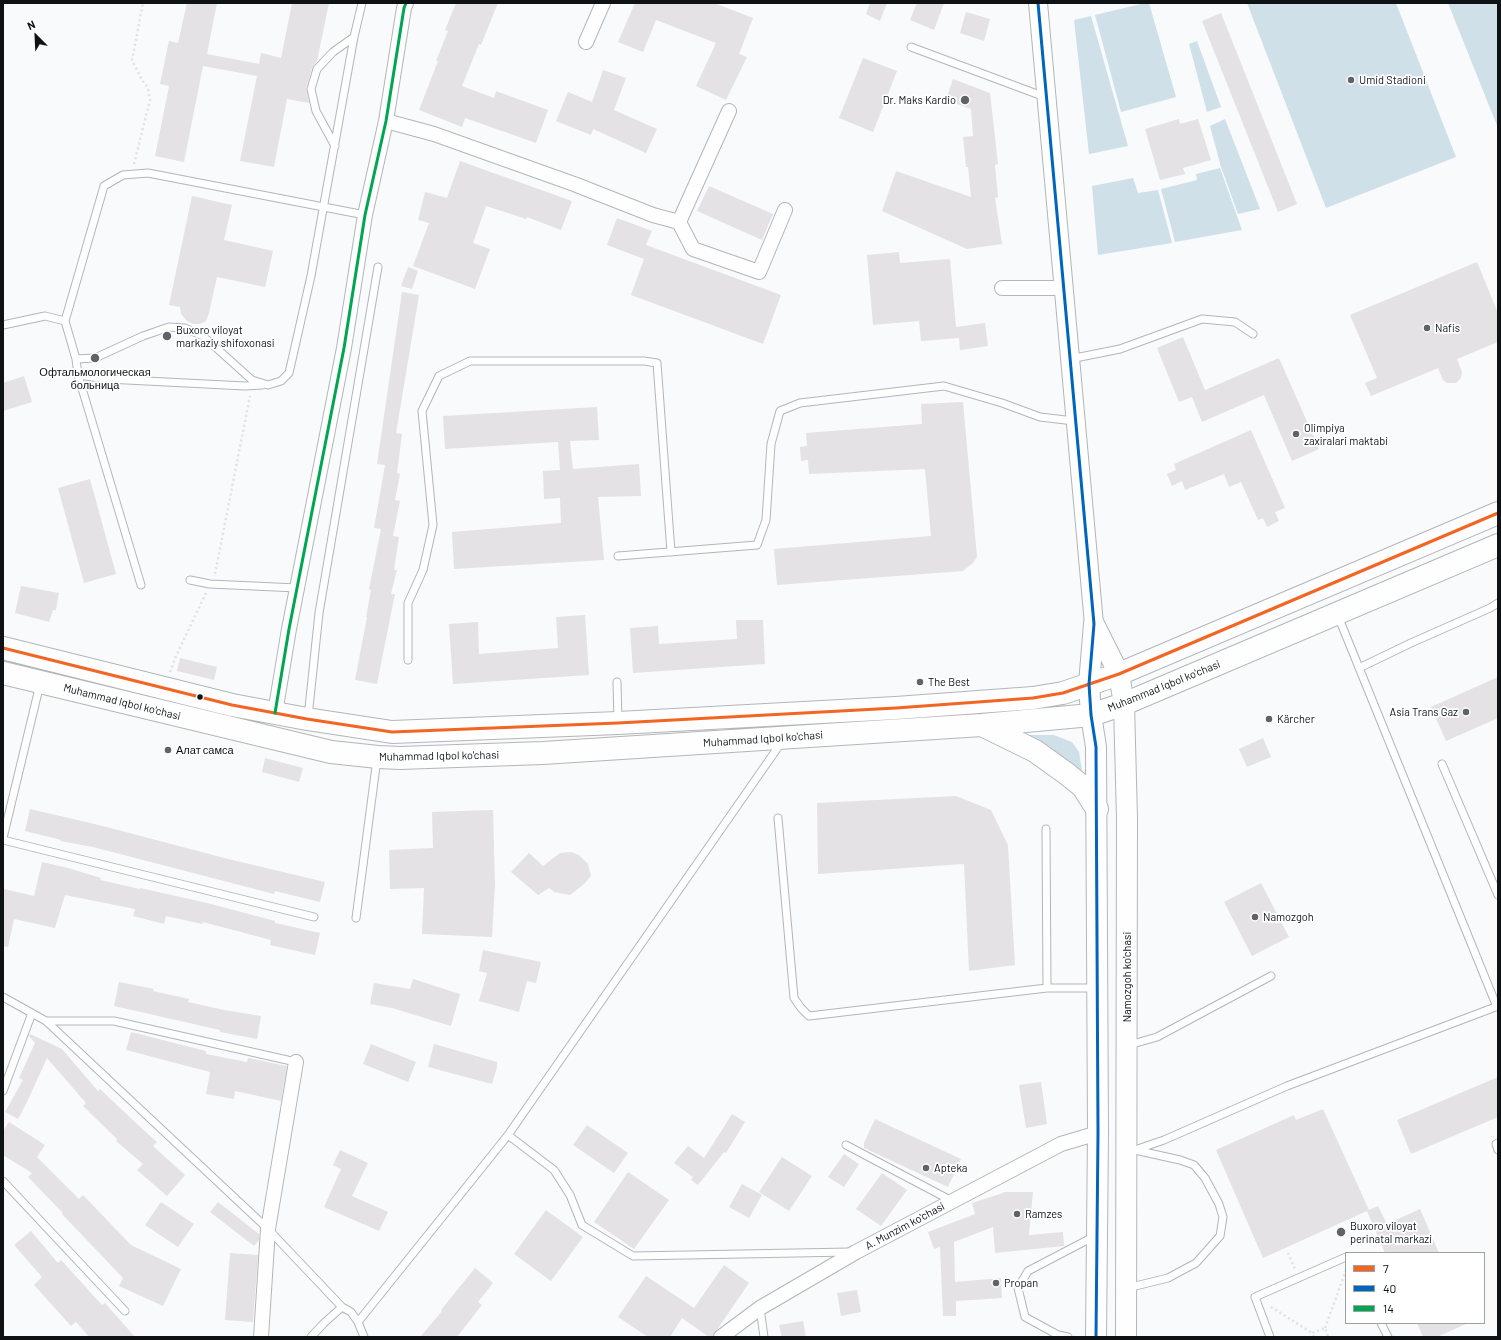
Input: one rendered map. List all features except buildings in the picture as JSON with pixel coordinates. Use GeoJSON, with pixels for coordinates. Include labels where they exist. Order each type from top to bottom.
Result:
{"type":"FeatureCollection","features":[{"type":"Feature","properties":{"kind":"main road"},"geometry":{"type":"LineString","coordinates":[[3,648],[232,705],[307,719],[392,732],[618,723],[896,708],[1033,698],[1063,693],[1120,674],[1498,513]]}},
{"type":"Feature","properties":{"kind":"main road","name":"Muhammad Iqbol ko'chasi"},"geometry":{"type":"LineString","coordinates":[[3,673],[331,752],[378,757],[400,758],[543,753],[982,725],[1091,715],[1124,704],[1498,545]]}},
{"type":"Feature","properties":{"kind":"main road","name":"Namozgoh ko'chasi"},"geometry":{"type":"LineString","coordinates":[[1094,624],[1120,674],[1124,704],[1126,757],[1127,1046],[1131,1150],[1126,1288],[1126,1337]]}},
{"type":"Feature","properties":{"kind":"main road","name":"Namozgoh ko'chasi"},"geometry":{"type":"LineString","coordinates":[[1094,624],[1089,684],[1091,715],[1096,747],[1097,810],[1098,1133],[1096,1337]]}},
{"type":"Feature","properties":{"kind":"main road"},"geometry":{"type":"LineString","coordinates":[[982,725],[1035,751],[1067,774],[1082,788],[1097,810]]}},
{"type":"Feature","properties":{"kind":"street"},"geometry":{"type":"LineString","coordinates":[[275,713],[289,629],[344,348],[365,215],[386,121],[406,3]]}},
{"type":"Feature","properties":{"kind":"street"},"geometry":{"type":"LineString","coordinates":[[586,42],[603,3]]}},
{"type":"Feature","properties":{"kind":"street","name":"Namozgoh ko'chasi"},"geometry":{"type":"LineString","coordinates":[[1038,3],[1094,624]]}},
{"type":"Feature","properties":{"kind":"street"},"geometry":{"type":"LineString","coordinates":[[679,222],[729,110]]}},
{"type":"Feature","properties":{"kind":"street"},"geometry":{"type":"LineString","coordinates":[[386,121],[434,134],[574,184],[653,215],[679,222],[693,249],[759,272],[785,210]]}},
{"type":"Feature","properties":{"kind":"street"},"geometry":{"type":"LineString","coordinates":[[1002,288],[1064,288]]}},
{"type":"Feature","properties":{"kind":"street"},"geometry":{"type":"LineString","coordinates":[[261,1337],[268,1229],[296,1062]]}},
{"type":"Feature","properties":{"kind":"street","name":"A. Munzim ko'chasi"},"geometry":{"type":"LineString","coordinates":[[721,1337],[760,1308],[856,1252],[1062,1144],[1098,1133]]}},
{"type":"Feature","properties":{"kind":"lane"},"geometry":{"type":"LineString","coordinates":[[78,375],[107,379],[252,386],[281,381],[289,373],[311,276],[354,37],[362,3]]}},
{"type":"Feature","properties":{"kind":"lane"},"geometry":{"type":"LineString","coordinates":[[335,146],[316,111],[312,89],[317,69],[333,52],[354,37]]}},
{"type":"Feature","properties":{"kind":"lane"},"geometry":{"type":"LineString","coordinates":[[911,47],[1046,98]]}},
{"type":"Feature","properties":{"kind":"lane"},"geometry":{"type":"LineString","coordinates":[[141,585],[78,375],[76,359],[65,321],[104,186],[122,175],[148,173],[365,215]]}},
{"type":"Feature","properties":{"kind":"lane"},"geometry":{"type":"LineString","coordinates":[[307,719],[319,613],[378,267]]}},
{"type":"Feature","properties":{"kind":"lane"},"geometry":{"type":"LineString","coordinates":[[3,325],[45,316],[65,321]]}},
{"type":"Feature","properties":{"kind":"lane"},"geometry":{"type":"LineString","coordinates":[[1070,359],[1120,349],[1202,319],[1235,322],[1253,334]]}},
{"type":"Feature","properties":{"kind":"lane"},"geometry":{"type":"LineString","coordinates":[[76,359],[95,358],[143,336],[169,327],[185,328],[202,336],[252,380],[268,384]]}},
{"type":"Feature","properties":{"kind":"lane"},"geometry":{"type":"LineString","coordinates":[[408,660],[408,603],[423,570],[433,525],[422,410],[439,376],[470,361],[644,361],[657,363],[671,552]]}},
{"type":"Feature","properties":{"kind":"lane"},"geometry":{"type":"LineString","coordinates":[[618,556],[757,545],[766,520],[771,444],[780,411],[800,403],[944,386],[1002,403],[1040,417],[1075,421]]}},
{"type":"Feature","properties":{"kind":"lane"},"geometry":{"type":"LineString","coordinates":[[190,580],[210,584],[297,588]]}},
{"type":"Feature","properties":{"kind":"lane"},"geometry":{"type":"LineString","coordinates":[[1359,668],[1411,642],[1490,608],[1498,603]]}},
{"type":"Feature","properties":{"kind":"lane"},"geometry":{"type":"LineString","coordinates":[[1131,1150],[1164,1140],[1287,1086],[1497,1006],[1337,614]]}},
{"type":"Feature","properties":{"kind":"lane"},"geometry":{"type":"LineString","coordinates":[[40,682],[3,839],[314,917]]}},
{"type":"Feature","properties":{"kind":"lane"},"geometry":{"type":"LineString","coordinates":[[616,682],[618,723]]}},
{"type":"Feature","properties":{"kind":"lane"},"geometry":{"type":"LineString","coordinates":[[358,1322],[508,1135],[785,737]]}},
{"type":"Feature","properties":{"kind":"lane"},"geometry":{"type":"LineString","coordinates":[[356,918],[378,757]]}},
{"type":"Feature","properties":{"kind":"lane"},"geometry":{"type":"LineString","coordinates":[[1442,764],[1498,895]]}},
{"type":"Feature","properties":{"kind":"lane"},"geometry":{"type":"LineString","coordinates":[[778,818],[794,998],[809,1016],[1047,988],[1097,988]]}},
{"type":"Feature","properties":{"kind":"lane"},"geometry":{"type":"LineString","coordinates":[[1046,829],[1047,988]]}},
{"type":"Feature","properties":{"kind":"lane"},"geometry":{"type":"LineString","coordinates":[[1127,1046],[1156,1037],[1271,976]]}},
{"type":"Feature","properties":{"kind":"lane"},"geometry":{"type":"LineString","coordinates":[[3,997],[32,1014],[46,1020],[268,1229],[342,1307],[351,1312],[358,1322],[364,1337]]}},
{"type":"Feature","properties":{"kind":"lane"},"geometry":{"type":"LineString","coordinates":[[3,1091],[32,1014]]}},
{"type":"Feature","properties":{"kind":"lane"},"geometry":{"type":"LineString","coordinates":[[46,1020],[114,1022],[296,1062]]}},
{"type":"Feature","properties":{"kind":"lane"},"geometry":{"type":"LineString","coordinates":[[508,1135],[554,1170],[570,1196],[582,1225],[633,1256],[856,1252]]}},
{"type":"Feature","properties":{"kind":"lane"},"geometry":{"type":"LineString","coordinates":[[1498,1143],[1496,1144],[1498,1150]]}},
{"type":"Feature","properties":{"kind":"lane"},"geometry":{"type":"LineString","coordinates":[[846,1145],[952,1201]]}},
{"type":"Feature","properties":{"kind":"lane"},"geometry":{"type":"LineString","coordinates":[[1126,1288],[1168,1278],[1196,1263],[1220,1236],[1223,1217],[1219,1204],[1205,1178],[1194,1165],[1180,1160],[1131,1150]]}},
{"type":"Feature","properties":{"kind":"lane"},"geometry":{"type":"LineString","coordinates":[[3,1181],[125,1311]]}},
{"type":"Feature","properties":{"kind":"lane"},"geometry":{"type":"LineString","coordinates":[[1068,1337],[1058,1335],[1025,1317],[1018,1288],[1028,1271],[1097,1235]]}},
{"type":"Feature","properties":{"kind":"lane"},"geometry":{"type":"LineString","coordinates":[[1270,1337],[1255,1297],[1345,1258]]}},
{"type":"Feature","properties":{"kind":"lane"},"geometry":{"type":"LineString","coordinates":[[311,1337],[342,1307]]}},
{"type":"Feature","properties":{"kind":"lane"},"geometry":{"type":"LineString","coordinates":[[760,1308],[764,1337]]}},
{"type":"Feature","properties":{"kind":"lane"},"geometry":{"type":"LineString","coordinates":[[1382,1324],[1388,1337]]}},
{"type":"Feature","properties":{"kind":"path"},"geometry":{"type":"LineString","coordinates":[[131,174],[150,100],[148,88],[142,80],[132,60],[143,3]]}},
{"type":"Feature","properties":{"kind":"path"},"geometry":{"type":"LineString","coordinates":[[167,678],[216,573],[252,386]]}},
{"type":"Feature","properties":{"kind":"path"},"geometry":{"type":"LineString","coordinates":[[1288,1253],[1299,1278]]}},
{"type":"Feature","properties":{"kind":"path"},"geometry":{"type":"LineString","coordinates":[[1328,1337],[1325,1328],[1345,1273]]}},
{"type":"Feature","properties":{"kind":"path"},"geometry":{"type":"LineString","coordinates":[[1255,1297],[1312,1333],[1314,1337]]}},
{"type":"Feature","properties":{"kind":"path"},"geometry":{"type":"LineString","coordinates":[[1312,1333],[1325,1328]]}},
{"type":"Feature","properties":{"kind":"shaded area"},"geometry":{"type":"Polygon","coordinates":[[[1149,3],[1176,97],[1121,112],[1095,15],[1149,3]]]}},
{"type":"Feature","properties":{"kind":"shaded area","name":"Umid Stadioni"},"geometry":{"type":"Polygon","coordinates":[[[1247,3],[1396,3],[1456,157],[1326,208],[1247,3]]]}},
{"type":"Feature","properties":{"kind":"shaded area"},"geometry":{"type":"Polygon","coordinates":[[[1448,3],[1498,3],[1498,128],[1448,3]]]}},
{"type":"Feature","properties":{"kind":"shaded area"},"geometry":{"type":"Polygon","coordinates":[[[1091,16],[1128,146],[1089,154],[1074,20],[1091,16]]]}},
{"type":"Feature","properties":{"kind":"shaded area"},"geometry":{"type":"Polygon","coordinates":[[[1197,41],[1221,107],[1207,112],[1189,44],[1197,41]]]}},
{"type":"Feature","properties":{"kind":"shaded area"},"geometry":{"type":"Polygon","coordinates":[[[1225,119],[1260,209],[1238,214],[1221,167],[1210,126],[1225,119]]]}},
{"type":"Feature","properties":{"kind":"shaded area"},"geometry":{"type":"Polygon","coordinates":[[[1220,168],[1242,230],[1175,242],[1161,189],[1197,180],[1196,174],[1220,168]]]}},
{"type":"Feature","properties":{"kind":"shaded area"},"geometry":{"type":"Polygon","coordinates":[[[1133,178],[1138,193],[1158,190],[1172,243],[1098,255],[1092,186],[1133,178]]]}},
{"type":"Feature","properties":{"kind":"shaded area"},"geometry":{"type":"Polygon","coordinates":[[[1020,735],[1054,735],[1072,742],[1079,752],[1083,776],[1020,735]]]}},
{"type":"Feature","properties":{"kind":"transit line","name":"14"},"geometry":{"type":"LineString","coordinates":[[275,713],[289,629],[344,348],[365,215],[386,121],[406,3]]}},
{"type":"Feature","properties":{"kind":"transit line","name":"40"},"geometry":{"type":"LineString","coordinates":[[1038,3],[1094,624],[1089,684],[1091,715],[1096,747],[1098,1133],[1096,1337]]}},
{"type":"Feature","properties":{"kind":"transit line","name":"7"},"geometry":{"type":"LineString","coordinates":[[3,648],[232,705],[307,719],[392,732],[618,723],[896,708],[1033,698],[1063,693],[1119,674],[1498,513]]}},
{"type":"Feature","properties":{"kind":"place","name":"Umid Stadioni"},"geometry":{"type":"Point","coordinates":[1351,80]}},
{"type":"Feature","properties":{"kind":"place","name":"Dr. Maks Kardio"},"geometry":{"type":"Point","coordinates":[965,100]}},
{"type":"Feature","properties":{"kind":"place","name":"Nafis"},"geometry":{"type":"Point","coordinates":[1427,328]}},
{"type":"Feature","properties":{"kind":"place","name":"Buxoro viloyat markaziy shifoxonasi"},"geometry":{"type":"Point","coordinates":[167,336]}},
{"type":"Feature","properties":{"kind":"place","name":"Офтальмологическая больница"},"geometry":{"type":"Point","coordinates":[95,358]}},
{"type":"Feature","properties":{"kind":"place","name":"Olimpiya zaxiralari maktabi"},"geometry":{"type":"Point","coordinates":[1296,434]}},
{"type":"Feature","properties":{"kind":"place","name":"The Best"},"geometry":{"type":"Point","coordinates":[920,682]}},
{"type":"Feature","properties":{"kind":"place","name":"Asia Trans Gaz"},"geometry":{"type":"Point","coordinates":[1466,712]}},
{"type":"Feature","properties":{"kind":"place","name":"Kärcher"},"geometry":{"type":"Point","coordinates":[1269,719]}},
{"type":"Feature","properties":{"kind":"place","name":"Алат самса"},"geometry":{"type":"Point","coordinates":[168,750]}},
{"type":"Feature","properties":{"kind":"place","name":"Namozgoh"},"geometry":{"type":"Point","coordinates":[1255,917]}},
{"type":"Feature","properties":{"kind":"place","name":"Apteka"},"geometry":{"type":"Point","coordinates":[926,1168]}},
{"type":"Feature","properties":{"kind":"place","name":"Ramzes"},"geometry":{"type":"Point","coordinates":[1017,1214]}},
{"type":"Feature","properties":{"kind":"place","name":"Buxoro viloyat perinatal markazi"},"geometry":{"type":"Point","coordinates":[1341,1232]}},
{"type":"Feature","properties":{"kind":"place","name":"Propan"},"geometry":{"type":"Point","coordinates":[996,1283]}}]}
